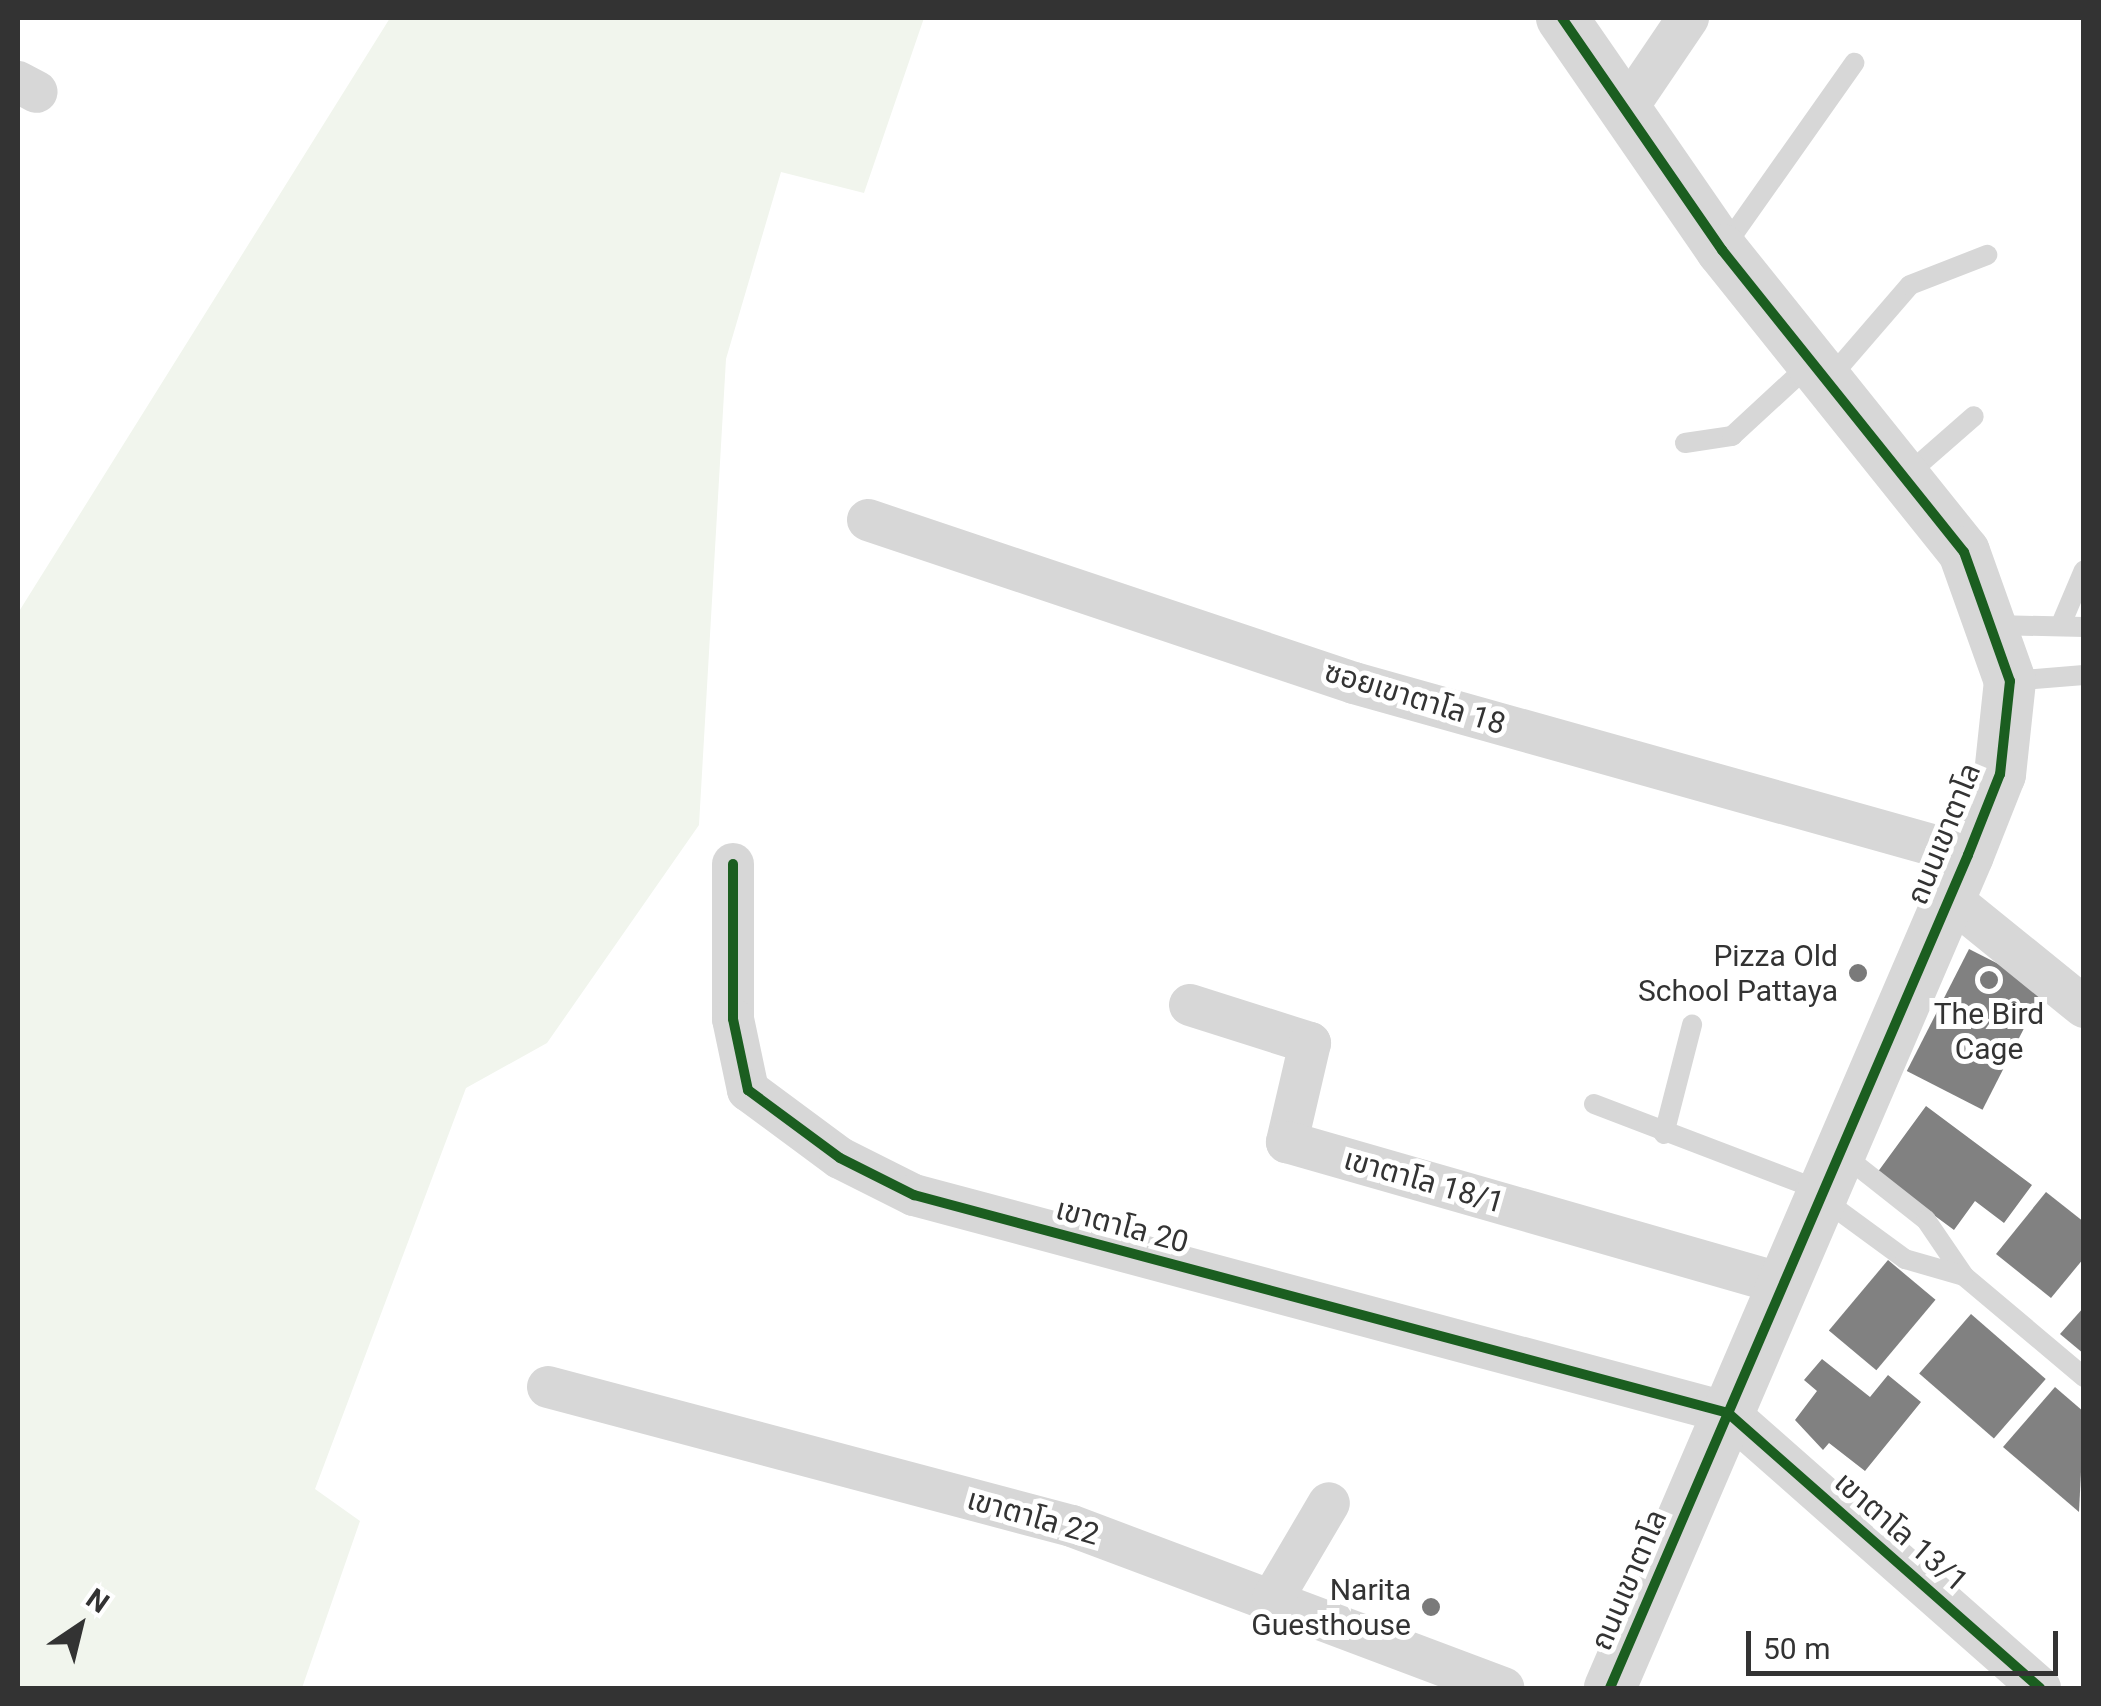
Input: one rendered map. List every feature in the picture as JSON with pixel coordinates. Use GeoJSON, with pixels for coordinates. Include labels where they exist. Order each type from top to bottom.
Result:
{"type":"FeatureCollection","features":[{"type":"Feature","properties":{"kind":"street","name":"ถนนเขาตาโล"},"geometry":{"type":"LineString","coordinates":[[1562,18],[1623,114],[1722,250],[1818,373],[1908,473],[1964,552],[1995,624],[2010,681],[2000,774],[1823,1177],[1623,1682]]}},
{"type":"Feature","properties":{"kind":"street"},"geometry":{"type":"LineString","coordinates":[[1623,114],[1688,18]]}},
{"type":"Feature","properties":{"kind":"street","name":"ซอยเขาตาโล 18"},"geometry":{"type":"LineString","coordinates":[[868,520],[1354,683],[1958,876]]}},
{"type":"Feature","properties":{"kind":"street","name":"เขาตาโล 20"},"geometry":{"type":"LineString","coordinates":[[733,864],[733,1019],[748,1090],[840,1158],[914,1195],[1728,1413]]}},
{"type":"Feature","properties":{"kind":"street"},"geometry":{"type":"LineString","coordinates":[[1958,876],[2084,1007]]}},
{"type":"Feature","properties":{"kind":"street","name":"เขาตาโล 18/1"},"geometry":{"type":"LineString","coordinates":[[1190,1005],[1310,1043],[1288,1142],[1779,1283]]}},
{"type":"Feature","properties":{"kind":"street","name":"เขาตาโล 22"},"geometry":{"type":"LineString","coordinates":[[548,1386],[1072,1526],[1273,1598],[1504,1688]]}},
{"type":"Feature","properties":{"kind":"street","name":"เขาตาโล 13/1"},"geometry":{"type":"LineString","coordinates":[[1728,1413],[2040,1688]]}},
{"type":"Feature","properties":{"kind":"street"},"geometry":{"type":"LineString","coordinates":[[1273,1598],[1330,1503]]}},
{"type":"Feature","properties":{"kind":"lane"},"geometry":{"type":"LineString","coordinates":[[1722,250],[1854,63]]}},
{"type":"Feature","properties":{"kind":"lane"},"geometry":{"type":"LineString","coordinates":[[1685,443],[1732,436],[1818,373],[1910,285],[1986,255]]}},
{"type":"Feature","properties":{"kind":"lane"},"geometry":{"type":"LineString","coordinates":[[1908,473],[1974,416]]}},
{"type":"Feature","properties":{"kind":"lane"},"geometry":{"type":"LineString","coordinates":[[2062,622],[2084,570]]}},
{"type":"Feature","properties":{"kind":"lane"},"geometry":{"type":"LineString","coordinates":[[1995,624],[2062,622],[2084,627]]}},
{"type":"Feature","properties":{"kind":"lane"},"geometry":{"type":"LineString","coordinates":[[2010,681],[2084,675]]}},
{"type":"Feature","properties":{"kind":"lane"},"geometry":{"type":"LineString","coordinates":[[1664,1134],[1692,1025]]}},
{"type":"Feature","properties":{"kind":"lane"},"geometry":{"type":"LineString","coordinates":[[1594,1104],[1664,1134],[1823,1177],[1926,1220],[1964,1276],[2084,1377]]}},
{"type":"Feature","properties":{"kind":"lane"},"geometry":{"type":"LineString","coordinates":[[1823,1177],[1905,1259],[1964,1276]]}},
{"type":"Feature","properties":{"kind":"shaded area"},"geometry":{"type":"Polygon","coordinates":[[[390,18],[924,18],[864,193],[781,172],[726,359],[699,825],[547,1043],[466,1088],[315,1489],[360,1521],[302,1688],[18,1688],[18,613],[390,18]]]}},
{"type":"Feature","properties":{"kind":"building"},"geometry":{"type":"Polygon","coordinates":[[[1969,949],[2045,988],[1983,1110],[1907,1071],[1969,949]]]}},
{"type":"Feature","properties":{"kind":"building"},"geometry":{"type":"Polygon","coordinates":[[[1926,1106],[2032,1185],[2004,1223],[1975,1201],[1954,1230],[1877,1173],[1926,1106]]]}},
{"type":"Feature","properties":{"kind":"building"},"geometry":{"type":"Polygon","coordinates":[[[2046,1192],[2084,1222],[2084,1258],[2051,1298],[1996,1254],[2046,1192]]]}},
{"type":"Feature","properties":{"kind":"building"},"geometry":{"type":"Polygon","coordinates":[[[1888,1260],[1935,1300],[1876,1370],[1829,1330],[1888,1260]]]}},
{"type":"Feature","properties":{"kind":"building"},"geometry":{"type":"Polygon","coordinates":[[[2084,1307],[2084,1354],[2060,1334],[2084,1307]]]}},
{"type":"Feature","properties":{"kind":"building"},"geometry":{"type":"Polygon","coordinates":[[[1971,1314],[2046,1379],[1994,1439],[1919,1374],[1971,1314]]]}},
{"type":"Feature","properties":{"kind":"building"},"geometry":{"type":"Polygon","coordinates":[[[1822,1359],[1870,1397],[1888,1375],[1921,1402],[1865,1471],[1829,1443],[1823,1450],[1795,1420],[1817,1391],[1804,1380],[1822,1359]]]}},
{"type":"Feature","properties":{"kind":"building"},"geometry":{"type":"Polygon","coordinates":[[[2055,1387],[2084,1412],[2079,1512],[2003,1447],[2055,1387]]]}},
{"type":"Feature","properties":{"kind":"cycle path"},"geometry":{"type":"LineString","coordinates":[[1562,18],[1722,250],[1964,552],[2010,681],[2000,774],[1968,855],[1610,1688]]}},
{"type":"Feature","properties":{"kind":"cycle path"},"geometry":{"type":"LineString","coordinates":[[733,864],[733,1019],[748,1090],[840,1158],[914,1195],[1728,1413],[2040,1688]]}},
{"type":"Feature","properties":{"kind":"place","name":"Pizza Old School Pattaya"},"geometry":{"type":"Point","coordinates":[1858,973]}},
{"type":"Feature","properties":{"kind":"place","name":"The Bird Cage"},"geometry":{"type":"Point","coordinates":[1989,980]}},
{"type":"Feature","properties":{"kind":"place","name":"Narita Guesthouse"},"geometry":{"type":"Point","coordinates":[1431,1607]}}]}
